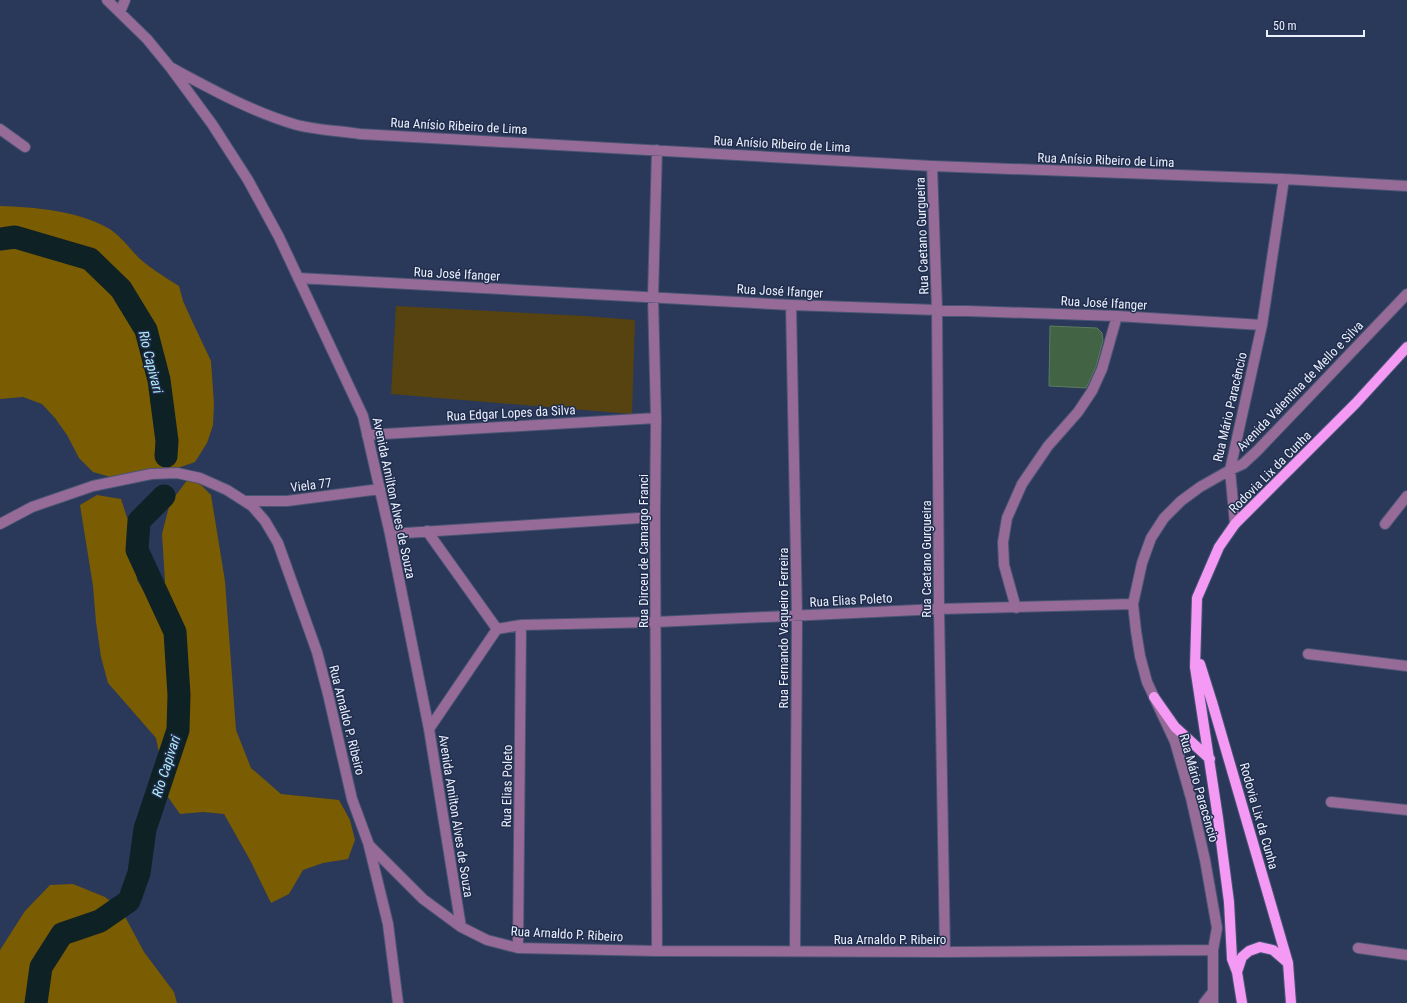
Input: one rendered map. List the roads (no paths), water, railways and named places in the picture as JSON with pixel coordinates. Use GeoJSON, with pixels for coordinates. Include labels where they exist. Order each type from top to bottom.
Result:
{"type":"FeatureCollection","features":[{"type":"Feature","properties":{"kind":"main road","name":"Rodovia Lix da Cunha"},"geometry":{"type":"LineString","coordinates":[[1242,1003],[1237,972],[1232,959],[1229,902],[1210,758],[1195,668],[1197,598],[1218,547],[1235,524],[1356,403],[1407,347]]}},
{"type":"Feature","properties":{"kind":"main road","name":"Rodovia Lix da Cunha"},"geometry":{"type":"LineString","coordinates":[[1195,638],[1201,667],[1215,710],[1288,963],[1291,1003]]}},
{"type":"Feature","properties":{"kind":"main road"},"geometry":{"type":"LineString","coordinates":[[1154,698],[1175,727],[1210,758]]}},
{"type":"Feature","properties":{"kind":"main road"},"geometry":{"type":"LineString","coordinates":[[1237,972],[1242,957],[1249,951],[1260,947],[1273,950],[1288,963]]}},
{"type":"Feature","properties":{"kind":"street","name":"Avenida Amilton Alves de Souza"},"geometry":{"type":"LineString","coordinates":[[107,0],[147,39],[170,67],[212,124],[248,180],[279,237],[363,416],[390,534],[429,729],[461,927]]}},
{"type":"Feature","properties":{"kind":"street"},"geometry":{"type":"LineString","coordinates":[[120,12],[125,0]]}},
{"type":"Feature","properties":{"kind":"street","name":"Rua Anísio Ribeiro de Lima"},"geometry":{"type":"LineString","coordinates":[[170,67],[240,104],[271,117],[299,125],[360,134],[932,166],[1407,186]]}},
{"type":"Feature","properties":{"kind":"street"},"geometry":{"type":"LineString","coordinates":[[0,129],[26,147]]}},
{"type":"Feature","properties":{"kind":"street","name":"Rua Dirceu de Camargo Franci"},"geometry":{"type":"LineString","coordinates":[[657,150],[653,297],[656,418],[655,517],[658,951]]}},
{"type":"Feature","properties":{"kind":"street","name":"Rua Caetano Gurgueira"},"geometry":{"type":"LineString","coordinates":[[932,166],[937,309],[939,609],[945,952]]}},
{"type":"Feature","properties":{"kind":"street","name":"Rua Mário Paracêncio"},"geometry":{"type":"LineString","coordinates":[[1212,998],[1213,950],[1217,928],[1205,860],[1191,798],[1175,742],[1147,682],[1140,656],[1133,604],[1144,557],[1151,538],[1164,518],[1181,501],[1200,487],[1230,470],[1262,325],[1284,180]]}},
{"type":"Feature","properties":{"kind":"street","name":"Rua José Ifanger"},"geometry":{"type":"LineString","coordinates":[[298,278],[791,305],[1117,316],[1262,325]]}},
{"type":"Feature","properties":{"kind":"street","name":"Avenida Valentina de Mello e Silva"},"geometry":{"type":"LineString","coordinates":[[1230,470],[1243,464],[1257,451],[1407,294]]}},
{"type":"Feature","properties":{"kind":"street","name":"Rua Fernando Vaqueiro Ferreira"},"geometry":{"type":"LineString","coordinates":[[791,305],[797,616],[795,951]]}},
{"type":"Feature","properties":{"kind":"street"},"geometry":{"type":"LineString","coordinates":[[1016,608],[1004,565],[1002,542],[1007,518],[1022,484],[1048,446],[1078,412],[1092,390],[1102,369],[1117,316]]}},
{"type":"Feature","properties":{"kind":"street","name":"Rua Edgar Lopes da Silva"},"geometry":{"type":"LineString","coordinates":[[368,435],[656,418]]}},
{"type":"Feature","properties":{"kind":"street"},"geometry":{"type":"LineString","coordinates":[[1230,470],[1235,524]]}},
{"type":"Feature","properties":{"kind":"street","name":"Rua Arnaldo P. Ribeiro"},"geometry":{"type":"LineString","coordinates":[[0,524],[32,508],[93,486],[151,474],[177,473],[200,478],[227,490],[252,506],[278,543],[317,652],[352,799],[369,845],[423,899],[461,927],[486,940],[518,948],[658,951],[945,952],[1213,950]]}},
{"type":"Feature","properties":{"kind":"street","name":"Viela 77"},"geometry":{"type":"LineString","coordinates":[[245,501],[287,501],[380,489]]}},
{"type":"Feature","properties":{"kind":"street"},"geometry":{"type":"LineString","coordinates":[[1385,524],[1407,496]]}},
{"type":"Feature","properties":{"kind":"street"},"geometry":{"type":"LineString","coordinates":[[390,534],[655,517]]}},
{"type":"Feature","properties":{"kind":"street"},"geometry":{"type":"LineString","coordinates":[[427,531],[497,629],[429,729]]}},
{"type":"Feature","properties":{"kind":"street","name":"Rua Elias Poleto"},"geometry":{"type":"LineString","coordinates":[[497,629],[522,626],[656,622],[939,609],[1133,604]]}},
{"type":"Feature","properties":{"kind":"street","name":"Rua Elias Poleto"},"geometry":{"type":"LineString","coordinates":[[518,948],[522,626]]}},
{"type":"Feature","properties":{"kind":"street"},"geometry":{"type":"LineString","coordinates":[[1308,654],[1407,666]]}},
{"type":"Feature","properties":{"kind":"street"},"geometry":{"type":"LineString","coordinates":[[1331,802],[1407,810]]}},
{"type":"Feature","properties":{"kind":"street"},"geometry":{"type":"LineString","coordinates":[[369,845],[388,924],[398,1003]]}},
{"type":"Feature","properties":{"kind":"street"},"geometry":{"type":"LineString","coordinates":[[1358,948],[1407,955]]}},
{"type":"Feature","properties":{"kind":"street"},"geometry":{"type":"LineString","coordinates":[[1204,1003],[1212,998]]}},
{"type":"Feature","properties":{"kind":"waterway","name":"Rio Capivari"},"geometry":{"type":"LineString","coordinates":[[0,239],[15,237],[90,259],[121,289],[146,330],[159,380],[167,441],[166,456]]}},
{"type":"Feature","properties":{"kind":"waterway","name":"Rio Capivari"},"geometry":{"type":"LineString","coordinates":[[36,1003],[41,967],[62,934],[100,921],[129,901],[139,873],[145,829],[178,730],[179,695],[175,632],[137,550],[139,521],[164,496]]}}]}
